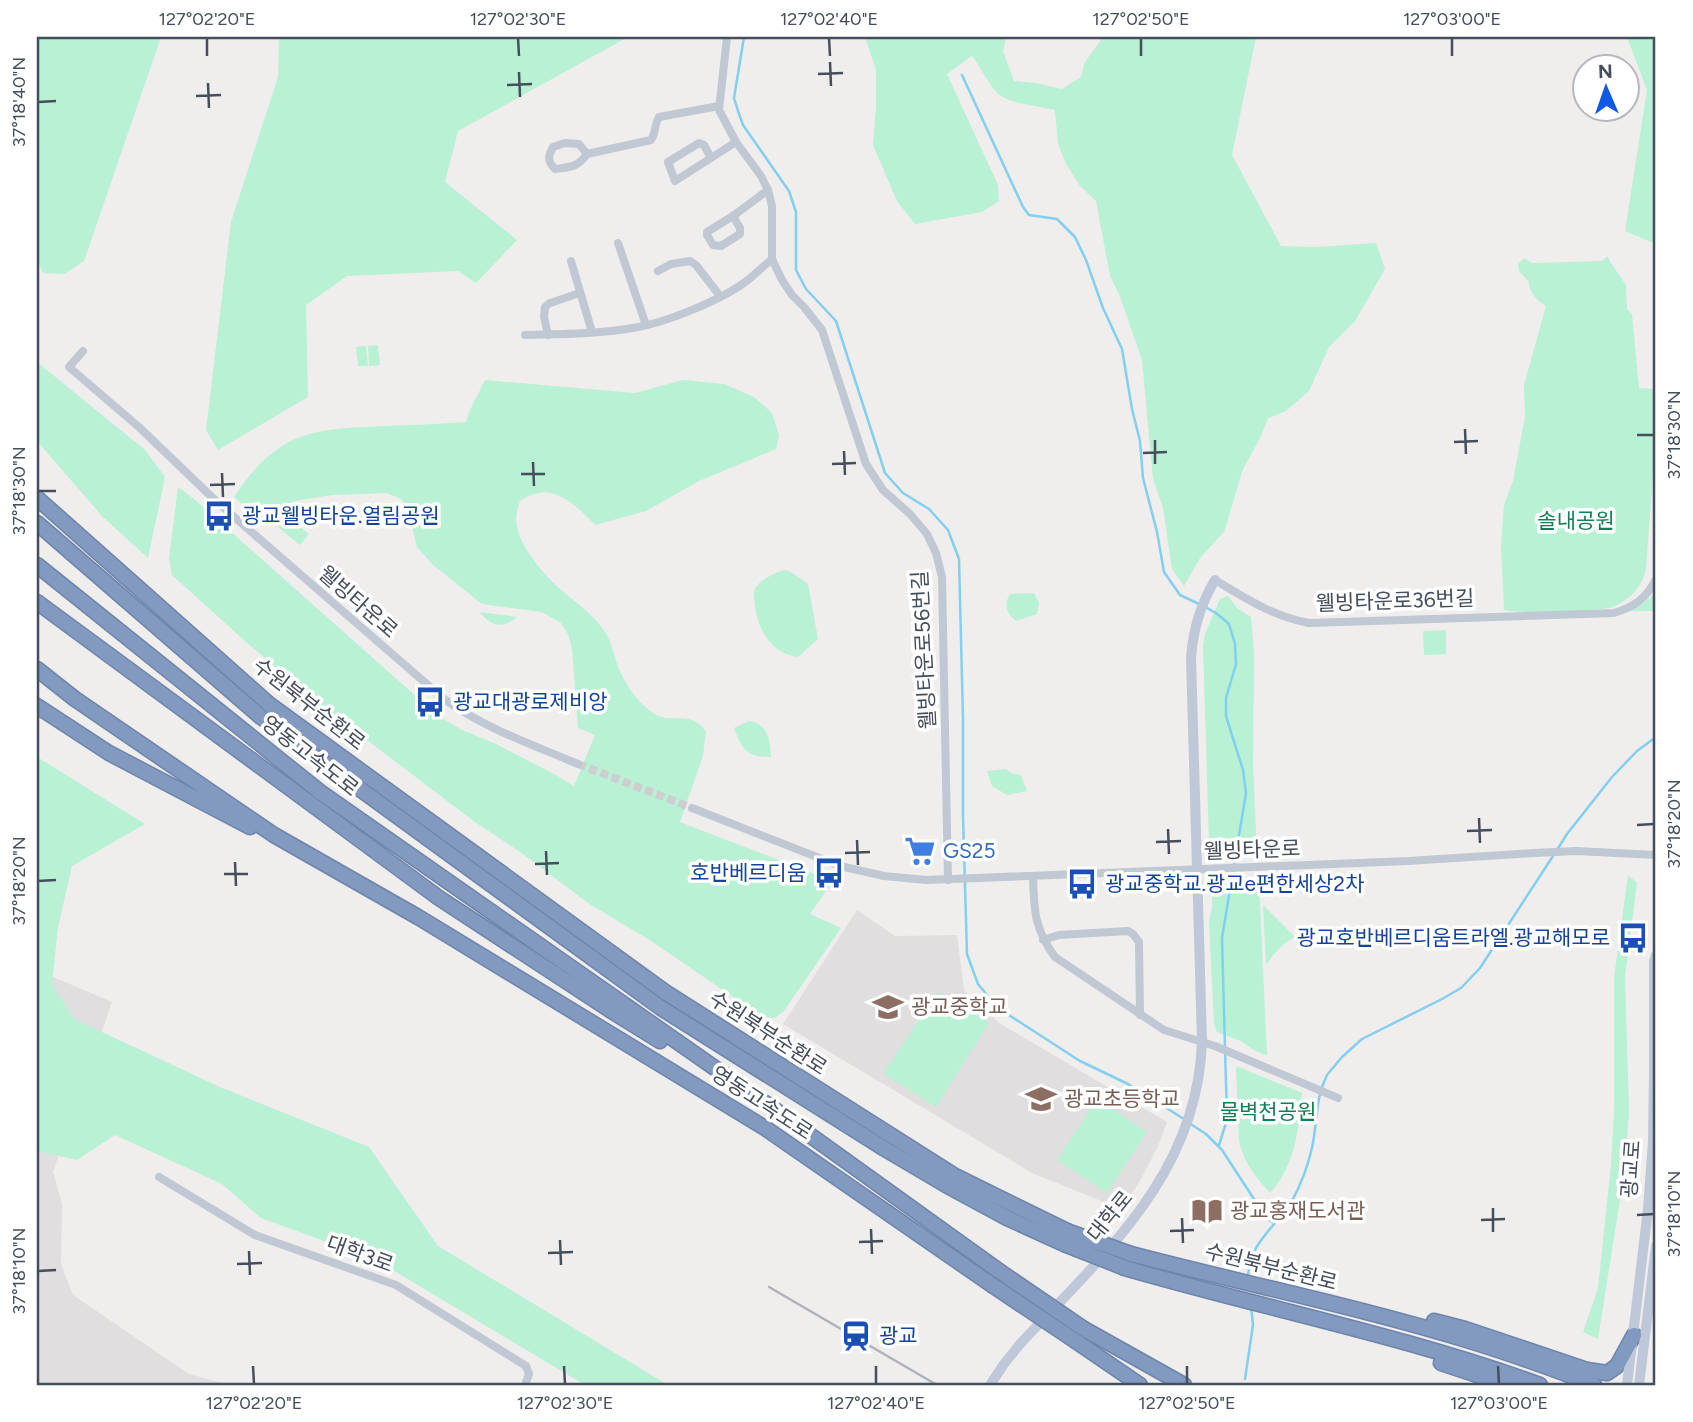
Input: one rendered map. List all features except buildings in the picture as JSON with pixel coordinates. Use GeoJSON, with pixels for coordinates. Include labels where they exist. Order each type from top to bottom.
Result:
{"type":"FeatureCollection","features":[{"type":"Feature","properties":{"kind":"highway","name":"수원북부순환로"},"geometry":{"type":"LineString","coordinates":[[37,498],[270,705],[665,992],[955,1176],[1065,1238],[1125,1268],[1423,1348],[1539,1385]]}},
{"type":"Feature","properties":{"kind":"highway","name":"수원북부순환로"},"geometry":{"type":"LineString","coordinates":[[37,523],[261,717],[661,1008],[895,1155],[995,1211],[1065,1238],[1426,1328],[1504,1352],[1591,1384]]}},
{"type":"Feature","properties":{"kind":"highway","name":"영동고속도로"},"geometry":{"type":"LineString","coordinates":[[37,565],[320,792],[775,1110],[995,1278]]}},
{"type":"Feature","properties":{"kind":"highway","name":"영동고속도로"},"geometry":{"type":"LineString","coordinates":[[37,602],[439,898],[610,1010],[775,1110]]}},
{"type":"Feature","properties":{"kind":"highway","name":"영동고속도로"},"geometry":{"type":"LineString","coordinates":[[37,669],[75,699],[274,835],[430,924],[765,1128],[1080,1336],[1164,1385]]}},
{"type":"Feature","properties":{"kind":"highway","name":"영동고속도로"},"geometry":{"type":"LineString","coordinates":[[37,706],[108,753],[348,877]]}},
{"type":"Feature","properties":{"kind":"highway"},"geometry":{"type":"LineString","coordinates":[[1281,1291],[1388,1310],[1465,1329],[1587,1370],[1607,1373],[1618,1366],[1634,1335]]}},
{"type":"Feature","properties":{"kind":"highway"},"geometry":{"type":"LineString","coordinates":[[1284,1310],[1507,1385]]}},
{"type":"Feature","properties":{"kind":"highway","name":"영동고속도로"},"geometry":{"type":"LineString","coordinates":[[1080,1336],[1140,1385]]}},
{"type":"Feature","properties":{"kind":"highway"},"geometry":{"type":"LineString","coordinates":[[1080,1336],[1128,1385]]}},
{"type":"Feature","properties":{"kind":"highway"},"geometry":{"type":"LineString","coordinates":[[1080,1336],[1184,1385]]}},
{"type":"Feature","properties":{"kind":"street"},"geometry":{"type":"LineString","coordinates":[[587,154],[579,144],[565,143],[554,146],[548,154],[549,163],[555,169],[569,167],[581,162],[587,154],[651,140],[655,135],[659,117],[719,106],[727,37]]}},
{"type":"Feature","properties":{"kind":"street","name":"웰빙타운로56번길"},"geometry":{"type":"LineString","coordinates":[[719,106],[736,142],[768,190],[772,206],[772,259],[792,295],[822,330],[866,464],[883,490],[910,514],[926,534],[936,553],[942,577],[948,880]]}},
{"type":"Feature","properties":{"kind":"street"},"geometry":{"type":"LineString","coordinates":[[711,158],[704,145],[699,143],[668,162],[675,181],[711,158],[736,142]]}},
{"type":"Feature","properties":{"kind":"street"},"geometry":{"type":"LineString","coordinates":[[733,216],[768,190]]}},
{"type":"Feature","properties":{"kind":"street"},"geometry":{"type":"LineString","coordinates":[[618,243],[646,325]]}},
{"type":"Feature","properties":{"kind":"street"},"geometry":{"type":"LineString","coordinates":[[525,335],[592,332],[646,325],[703,306],[746,282],[772,259]]}},
{"type":"Feature","properties":{"kind":"street"},"geometry":{"type":"LineString","coordinates":[[571,261],[592,332]]}},
{"type":"Feature","properties":{"kind":"street"},"geometry":{"type":"LineString","coordinates":[[658,271],[671,264],[690,261],[720,296]]}},
{"type":"Feature","properties":{"kind":"street"},"geometry":{"type":"LineString","coordinates":[[548,335],[543,312],[545,307],[580,293]]}},
{"type":"Feature","properties":{"kind":"street","name":"웰빙타운로"},"geometry":{"type":"LineString","coordinates":[[83,351],[69,367],[140,428],[216,502],[444,699],[496,729],[578,764]]}},
{"type":"Feature","properties":{"kind":"street","name":"웰빙타운로36번길"},"geometry":{"type":"LineString","coordinates":[[1197,869],[1192,639],[1206,594],[1215,580],[1263,608],[1309,623],[1614,613],[1638,603],[1650,592],[1656,579]]}},
{"type":"Feature","properties":{"kind":"street","name":"웰빙타운로"},"geometry":{"type":"LineString","coordinates":[[692,808],[840,866],[862,873],[912,879],[948,880],[1408,861],[1576,851],[1656,855]]}},
{"type":"Feature","properties":{"kind":"street","name":"대학로"},"geometry":{"type":"LineString","coordinates":[[990,1385],[1020,1344],[1131,1223],[1162,1178],[1184,1131],[1201,1063],[1197,869]]}},
{"type":"Feature","properties":{"kind":"street"},"geometry":{"type":"LineString","coordinates":[[1034,876],[1034,914],[1037,926],[1055,957],[1164,1030],[1215,1046],[1338,1098]]}},
{"type":"Feature","properties":{"kind":"street"},"geometry":{"type":"LineString","coordinates":[[1043,940],[1059,935],[1128,931],[1133,934],[1139,942],[1140,1014]]}},
{"type":"Feature","properties":{"kind":"street","name":"광교로"},"geometry":{"type":"LineString","coordinates":[[1627,1385],[1648,1209],[1653,1141],[1656,955]]}},
{"type":"Feature","properties":{"kind":"street","name":"대학3로"},"geometry":{"type":"LineString","coordinates":[[159,1177],[255,1235],[396,1285],[526,1366],[529,1374],[525,1385]]}},
{"type":"Feature","properties":{"kind":"street"},"geometry":{"type":"LineString","coordinates":[[1639,1385],[1656,1246]]}},
{"type":"Feature","properties":{"kind":"shaded area"},"geometry":{"type":"Polygon","coordinates":[[[857,910],[895,936],[957,935],[964,990],[999,1023],[1167,1122],[1140,1181],[1121,1209],[1032,1173],[783,1024],[857,910]]]}},
{"type":"Feature","properties":{"kind":"shaded area"},"geometry":{"type":"Polygon","coordinates":[[[37,970],[112,1002],[53,1172],[62,1204],[61,1264],[73,1295],[189,1374],[226,1385],[37,1385],[37,970]]]}},
{"type":"Feature","properties":{"kind":"green space"},"geometry":{"type":"Polygon","coordinates":[[[37,37],[161,37],[84,261],[64,274],[43,273],[37,260],[37,37]]]}},
{"type":"Feature","properties":{"kind":"green space"},"geometry":{"type":"Polygon","coordinates":[[[279,37],[628,37],[458,131],[445,182],[517,240],[476,283],[458,271],[347,276],[306,305],[308,397],[218,450],[206,430],[231,222],[278,77],[279,37]]]}},
{"type":"Feature","properties":{"kind":"green space"},"geometry":{"type":"Polygon","coordinates":[[[865,37],[1006,37],[1003,51],[1014,81],[1062,89],[1081,77],[1085,62],[1103,37],[1256,37],[1232,155],[1281,246],[1316,247],[1376,243],[1385,269],[1355,321],[1329,347],[1309,391],[1286,411],[1268,418],[1243,469],[1224,532],[1200,558],[1184,586],[1172,569],[1163,508],[1153,479],[1142,360],[1110,276],[1096,201],[1080,186],[1066,164],[1058,144],[1055,110],[1019,103],[1001,96],[972,56],[947,74],[998,185],[999,201],[982,212],[915,224],[897,201],[873,145],[876,70],[865,37]]]}},
{"type":"Feature","properties":{"kind":"green space"},"geometry":{"type":"Polygon","coordinates":[[[1627,37],[1656,37],[1656,244],[1625,231],[1647,90],[1640,71],[1640,52],[1633,52],[1627,37]]]}},
{"type":"Feature","properties":{"kind":"green space","name":"솔내공원"},"geometry":{"type":"Polygon","coordinates":[[[1608,256],[1626,285],[1627,309],[1632,314],[1639,388],[1656,389],[1656,433],[1646,569],[1641,583],[1633,593],[1610,608],[1543,613],[1504,610],[1501,545],[1504,505],[1513,481],[1525,417],[1524,385],[1546,306],[1532,292],[1529,282],[1519,271],[1518,264],[1524,258],[1532,263],[1602,261],[1608,256]]]}},
{"type":"Feature","properties":{"kind":"green space"},"geometry":{"type":"Polygon","coordinates":[[[378,345],[380,365],[369,366],[368,346],[378,345]]]}},
{"type":"Feature","properties":{"kind":"green space"},"geometry":{"type":"Polygon","coordinates":[[[366,346],[368,366],[358,366],[356,347],[366,346]]]}},
{"type":"Feature","properties":{"kind":"green space"},"geometry":{"type":"Polygon","coordinates":[[[37,362],[145,450],[165,477],[148,558],[103,517],[37,441],[37,362]]]}},
{"type":"Feature","properties":{"kind":"green space"},"geometry":{"type":"Polygon","coordinates":[[[485,380],[635,393],[683,380],[724,384],[754,397],[772,413],[779,435],[776,449],[699,481],[646,511],[595,525],[561,496],[542,493],[520,501],[516,520],[523,543],[540,568],[605,632],[618,667],[639,701],[656,715],[692,720],[706,731],[703,756],[680,822],[833,881],[810,914],[841,928],[784,1011],[775,1018],[761,1016],[648,939],[588,903],[475,822],[309,696],[172,575],[169,559],[178,487],[436,714],[460,729],[496,744],[574,786],[595,735],[578,728],[572,649],[568,634],[561,623],[542,612],[482,604],[432,564],[417,547],[407,507],[401,499],[387,493],[332,495],[300,500],[272,508],[259,519],[234,497],[268,457],[282,446],[306,435],[345,428],[466,422],[485,380]]]}},
{"type":"Feature","properties":{"kind":"green space"},"geometry":{"type":"Polygon","coordinates":[[[287,516],[309,534],[300,545],[278,527],[287,516]]]}},
{"type":"Feature","properties":{"kind":"green space"},"geometry":{"type":"Polygon","coordinates":[[[785,570],[808,584],[818,639],[798,657],[781,651],[768,640],[755,607],[756,587],[767,578],[785,570]]]}},
{"type":"Feature","properties":{"kind":"green space"},"geometry":{"type":"Polygon","coordinates":[[[1656,591],[1656,611],[1630,611],[1650,598],[1656,591]]]}},
{"type":"Feature","properties":{"kind":"green space"},"geometry":{"type":"Polygon","coordinates":[[[1034,593],[1039,603],[1037,614],[1016,621],[1007,609],[1010,594],[1034,593]]]}},
{"type":"Feature","properties":{"kind":"green space"},"geometry":{"type":"Polygon","coordinates":[[[1228,596],[1237,608],[1251,617],[1257,855],[1248,851],[1219,851],[1209,843],[1203,646],[1205,634],[1220,599],[1228,596]]]}},
{"type":"Feature","properties":{"kind":"green space"},"geometry":{"type":"Polygon","coordinates":[[[480,612],[517,617],[497,625],[488,621],[480,612]]]}},
{"type":"Feature","properties":{"kind":"green space"},"geometry":{"type":"Polygon","coordinates":[[[1446,630],[1446,654],[1424,655],[1423,631],[1446,630]]]}},
{"type":"Feature","properties":{"kind":"green space"},"geometry":{"type":"Polygon","coordinates":[[[749,721],[764,729],[769,739],[771,757],[756,756],[743,747],[734,728],[749,721]]]}},
{"type":"Feature","properties":{"kind":"green space"},"geometry":{"type":"Polygon","coordinates":[[[37,757],[145,824],[72,866],[58,927],[52,984],[74,1019],[220,1087],[369,1147],[438,1246],[668,1385],[585,1385],[376,1260],[261,1218],[222,1184],[115,1135],[77,1160],[37,1151],[37,757]]]}},
{"type":"Feature","properties":{"kind":"green space"},"geometry":{"type":"Polygon","coordinates":[[[1006,769],[1021,775],[1027,791],[1007,795],[992,786],[987,771],[1006,769]]]}},
{"type":"Feature","properties":{"kind":"green space"},"geometry":{"type":"Polygon","coordinates":[[[1628,875],[1637,883],[1625,976],[1629,1111],[1625,1168],[1598,1339],[1583,1332],[1598,1288],[1611,1165],[1614,1109],[1614,978],[1628,875]]]}},
{"type":"Feature","properties":{"kind":"green space"},"geometry":{"type":"Polygon","coordinates":[[[1259,881],[1267,1056],[1241,1041],[1217,1032],[1214,1023],[1209,922],[1212,893],[1221,884],[1259,881]]]}},
{"type":"Feature","properties":{"kind":"green space"},"geometry":{"type":"Polygon","coordinates":[[[1263,905],[1295,937],[1282,946],[1266,965],[1263,905]]]}},
{"type":"Feature","properties":{"kind":"green space"},"geometry":{"type":"Polygon","coordinates":[[[938,992],[989,1023],[936,1107],[883,1073],[938,992]]]}},
{"type":"Feature","properties":{"kind":"green space","name":"물벽천공원"},"geometry":{"type":"Polygon","coordinates":[[[1236,1066],[1302,1093],[1297,1133],[1290,1159],[1270,1193],[1251,1169],[1241,1149],[1236,1066]]]}},
{"type":"Feature","properties":{"kind":"green space"},"geometry":{"type":"Polygon","coordinates":[[[1097,1099],[1147,1132],[1107,1193],[1057,1160],[1097,1099]]]}},
{"type":"Feature","properties":{"kind":"waterway"},"geometry":{"type":"LineString","coordinates":[[744,37],[734,98],[743,125],[789,191],[796,212],[796,270],[806,289],[836,321],[885,473],[903,493],[929,509],[948,530],[959,559],[967,954],[978,984],[998,1008],[1080,1061],[1128,1084],[1184,1119]]}},
{"type":"Feature","properties":{"kind":"waterway"},"geometry":{"type":"LineString","coordinates":[[962,75],[1023,207],[1029,215],[1057,219],[1075,237],[1086,260],[1103,308],[1122,349],[1140,441],[1143,478],[1164,572],[1180,595],[1201,605]]}},
{"type":"Feature","properties":{"kind":"waterway"},"geometry":{"type":"LineString","coordinates":[[1207,608],[1229,624],[1235,644],[1236,664],[1226,698],[1226,716],[1243,770],[1246,793],[1222,938],[1227,1120],[1219,1145]]}},
{"type":"Feature","properties":{"kind":"waterway"},"geometry":{"type":"LineString","coordinates":[[1557,850],[1612,777],[1637,751],[1656,737]]}},
{"type":"Feature","properties":{"kind":"waterway"},"geometry":{"type":"LineString","coordinates":[[1322,1087],[1327,1075],[1362,1039],[1461,988],[1480,968],[1553,856]]}},
{"type":"Feature","properties":{"kind":"waterway"},"geometry":{"type":"LineString","coordinates":[[1248,1278],[1258,1244],[1293,1199],[1301,1181],[1312,1148],[1320,1094]]}},
{"type":"Feature","properties":{"kind":"waterway"},"geometry":{"type":"LineString","coordinates":[[1189,1123],[1206,1134],[1222,1150],[1267,1219],[1274,1223]]}},
{"type":"Feature","properties":{"kind":"waterway"},"geometry":{"type":"LineString","coordinates":[[1245,1379],[1253,1325],[1251,1306]]}},
{"type":"Feature","properties":{"kind":"tunnel"},"geometry":{"type":"LineString","coordinates":[[578,764],[692,808]]}},
{"type":"Feature","properties":{"kind":"railway"},"geometry":{"type":"LineString","coordinates":[[769,1287],[937,1385]]}},
{"type":"Feature","properties":{"kind":"place","name":"광교웰빙타운.열림공원"},"geometry":{"type":"Point","coordinates":[219,516]}},
{"type":"Feature","properties":{"kind":"place","name":"광교대광로제비앙"},"geometry":{"type":"Point","coordinates":[430,702]}},
{"type":"Feature","properties":{"kind":"place","name":"GS25"},"geometry":{"type":"Point","coordinates":[920,851]}},
{"type":"Feature","properties":{"kind":"place","name":"호반베르디움"},"geometry":{"type":"Point","coordinates":[829,873]}},
{"type":"Feature","properties":{"kind":"place","name":"광교중학교.광교e편한세상2차"},"geometry":{"type":"Point","coordinates":[1082,884]}},
{"type":"Feature","properties":{"kind":"place","name":"광교호반베르디움트라엘.광교해모로"},"geometry":{"type":"Point","coordinates":[1633,938]}},
{"type":"Feature","properties":{"kind":"place","name":"광교중학교"},"geometry":{"type":"Point","coordinates":[888,1007]}},
{"type":"Feature","properties":{"kind":"place","name":"광교초등학교"},"geometry":{"type":"Point","coordinates":[1041,1099]}},
{"type":"Feature","properties":{"kind":"place","name":"광교홍재도서관"},"geometry":{"type":"Point","coordinates":[1207,1211]}},
{"type":"Feature","properties":{"kind":"place","name":"광교"},"geometry":{"type":"Point","coordinates":[856,1336]}}]}
